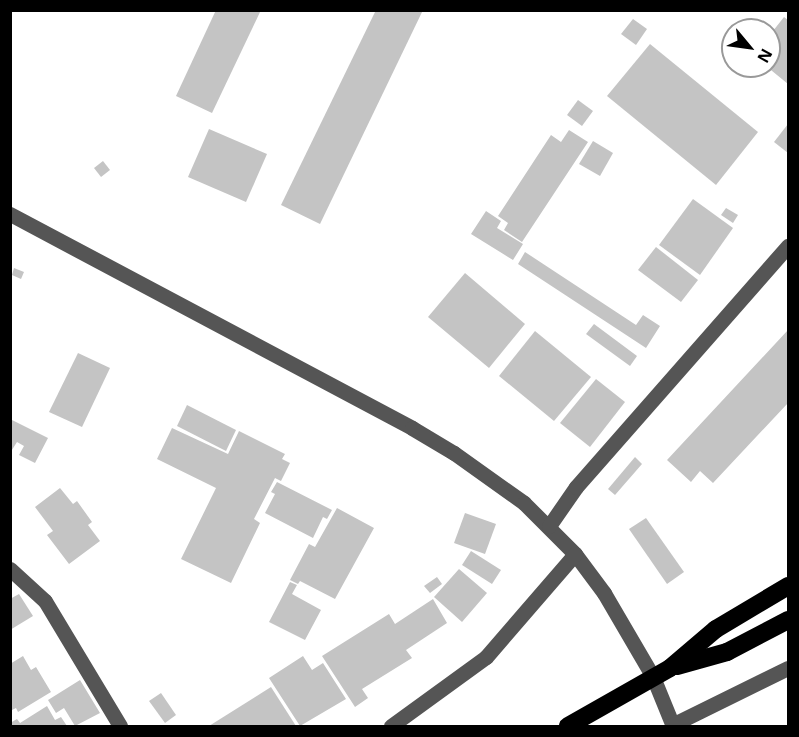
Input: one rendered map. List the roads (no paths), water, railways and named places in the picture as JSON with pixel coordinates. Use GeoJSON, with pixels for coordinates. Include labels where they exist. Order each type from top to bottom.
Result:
{"type":"FeatureCollection","features":[{"type":"Feature","properties":{"kind":"highway"},"geometry":{"type":"LineString","coordinates":[[568,726],[670,668],[716,629],[789,586]]}},
{"type":"Feature","properties":{"kind":"highway"},"geometry":{"type":"LineString","coordinates":[[670,668],[728,652],[789,620]]}},
{"type":"Feature","properties":{"kind":"street"},"geometry":{"type":"LineString","coordinates":[[10,214],[412,428],[493,479],[549,526],[575,554],[604,593],[653,677],[673,726],[789,668]]}},
{"type":"Feature","properties":{"kind":"street"},"geometry":{"type":"LineString","coordinates":[[549,526],[576,487],[789,246]]}},
{"type":"Feature","properties":{"kind":"street"},"geometry":{"type":"LineString","coordinates":[[391,726],[486,657],[575,554]]}},
{"type":"Feature","properties":{"kind":"street"},"geometry":{"type":"LineString","coordinates":[[10,569],[45,601],[120,726]]}}]}
